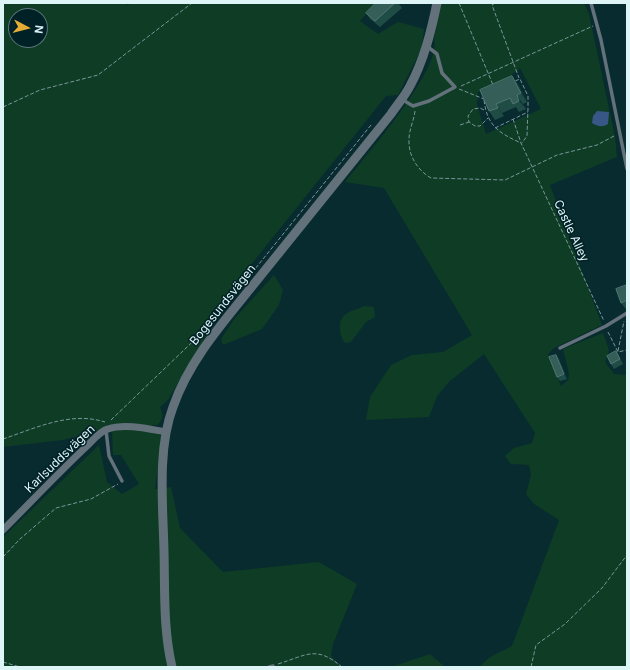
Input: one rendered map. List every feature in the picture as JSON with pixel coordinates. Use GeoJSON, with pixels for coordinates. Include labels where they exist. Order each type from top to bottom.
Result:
{"type":"FeatureCollection","features":[{"type":"Feature","properties":{"kind":"street","name":"Bogesundsvägen"},"geometry":{"type":"LineString","coordinates":[[172,667],[165,624],[163,483],[166,432],[179,392],[204,349],[235,308],[391,114],[401,99],[416,75],[427,46],[437,3]]}},
{"type":"Feature","properties":{"kind":"street","name":"Karlsuddsvägen"},"geometry":{"type":"LineString","coordinates":[[3,530],[81,451],[107,427],[136,428],[166,432]]}},
{"type":"Feature","properties":{"kind":"lane"},"geometry":{"type":"LineString","coordinates":[[591,3],[597,24],[627,169]]}},
{"type":"Feature","properties":{"kind":"lane"},"geometry":{"type":"LineString","coordinates":[[401,99],[413,106],[429,101],[455,87],[442,73],[437,54],[427,46]]}},
{"type":"Feature","properties":{"kind":"lane"},"geometry":{"type":"LineString","coordinates":[[560,348],[606,326],[626,314]]}},
{"type":"Feature","properties":{"kind":"lane"},"geometry":{"type":"LineString","coordinates":[[107,427],[109,456],[122,481]]}},
{"type":"Feature","properties":{"kind":"path"},"geometry":{"type":"LineString","coordinates":[[3,107],[40,90],[98,75],[192,3]]}},
{"type":"Feature","properties":{"kind":"path"},"geometry":{"type":"LineString","coordinates":[[459,3],[495,90]]}},
{"type":"Feature","properties":{"kind":"path"},"geometry":{"type":"LineString","coordinates":[[455,87],[484,99],[485,111],[495,128],[501,134],[522,143],[527,136],[528,96],[513,62],[492,4],[496,3]]}},
{"type":"Feature","properties":{"kind":"path"},"geometry":{"type":"LineString","coordinates":[[455,87],[466,84],[597,24]]}},
{"type":"Feature","properties":{"kind":"path"},"geometry":{"type":"LineString","coordinates":[[514,82],[520,78]]}},
{"type":"Feature","properties":{"kind":"path"},"geometry":{"type":"LineString","coordinates":[[413,106],[416,112],[409,139],[413,160],[424,174],[431,178],[505,180],[557,154],[597,145],[619,134]]}},
{"type":"Feature","properties":{"kind":"path"},"geometry":{"type":"LineString","coordinates":[[485,111],[480,108],[472,109],[468,116],[469,122],[475,126],[480,126],[488,118]]}},
{"type":"Feature","properties":{"kind":"path"},"geometry":{"type":"LineString","coordinates":[[495,128],[528,112]]}},
{"type":"Feature","properties":{"kind":"path","name":"Castle Alley"},"geometry":{"type":"LineString","coordinates":[[513,119],[532,166],[618,352]]}},
{"type":"Feature","properties":{"kind":"path"},"geometry":{"type":"LineString","coordinates":[[460,125],[469,122]]}},
{"type":"Feature","properties":{"kind":"path"},"geometry":{"type":"LineString","coordinates":[[3,439],[44,424],[73,419],[97,420],[107,427],[209,326],[372,125]]}},
{"type":"Feature","properties":{"kind":"path"},"geometry":{"type":"LineString","coordinates":[[626,314],[618,352],[627,350]]}},
{"type":"Feature","properties":{"kind":"path"},"geometry":{"type":"LineString","coordinates":[[3,557],[20,539],[56,508],[91,499],[122,481]]}},
{"type":"Feature","properties":{"kind":"path"},"geometry":{"type":"LineString","coordinates":[[531,667],[536,644],[565,624],[602,588],[627,555]]}},
{"type":"Feature","properties":{"kind":"path"},"geometry":{"type":"LineString","coordinates":[[271,666],[312,654],[320,654],[326,655],[342,667]]}},
{"type":"Feature","properties":{"kind":"path"},"geometry":{"type":"LineString","coordinates":[[3,662],[20,667]]}},
{"type":"Feature","properties":{"kind":"green space"},"geometry":{"type":"Polygon","coordinates":[[[3,3],[126,3],[126,5],[135,3],[377,3],[360,21],[378,34],[398,22],[424,29],[422,48],[398,95],[386,96],[214,311],[209,331],[168,400],[160,407],[162,412],[161,421],[157,425],[98,431],[63,440],[3,447],[3,3]]]}},
{"type":"Feature","properties":{"kind":"green space"},"geometry":{"type":"Polygon","coordinates":[[[441,3],[584,3],[589,14],[615,137],[617,157],[550,185],[602,325],[554,348],[548,354],[561,386],[568,380],[569,374],[563,349],[603,333],[609,350],[605,362],[614,374],[627,375],[627,667],[479,667],[490,657],[512,646],[559,520],[534,504],[526,494],[531,475],[529,465],[511,464],[505,456],[514,448],[532,443],[535,433],[484,354],[450,381],[437,396],[429,417],[366,420],[370,397],[391,365],[412,355],[443,352],[472,335],[384,188],[345,182],[384,134],[415,91],[427,70],[434,52],[434,39],[441,3]],[[520,68],[504,81],[478,92],[477,105],[486,134],[541,109],[520,68]]]}},
{"type":"Feature","properties":{"kind":"green space"},"geometry":{"type":"Polygon","coordinates":[[[274,275],[283,290],[279,305],[262,329],[223,345],[221,339],[235,318],[274,275]]]}},
{"type":"Feature","properties":{"kind":"green space"},"geometry":{"type":"Polygon","coordinates":[[[364,306],[374,307],[375,317],[366,322],[351,342],[345,343],[340,332],[341,320],[348,313],[364,306]]]}},
{"type":"Feature","properties":{"kind":"green space"},"geometry":{"type":"Polygon","coordinates":[[[129,429],[156,432],[162,436],[155,489],[171,487],[180,528],[223,572],[319,562],[357,584],[333,644],[331,656],[342,667],[3,667],[3,537],[99,445],[107,482],[122,494],[139,484],[121,455],[113,455],[112,430],[129,429]]]}},
{"type":"Feature","properties":{"kind":"green space"},"geometry":{"type":"Polygon","coordinates":[[[430,654],[445,667],[391,667],[430,654]]]}},
{"type":"Feature","properties":{"kind":"water"},"geometry":{"type":"Polygon","coordinates":[[[597,111],[609,112],[608,124],[600,126],[592,123],[593,116],[597,111]]]}},
{"type":"Feature","properties":{"kind":"building"},"geometry":{"type":"Polygon","coordinates":[[[376,3],[395,3],[375,21],[366,13],[376,3]]]}},
{"type":"Feature","properties":{"kind":"building"},"geometry":{"type":"Polygon","coordinates":[[[512,76],[521,93],[517,95],[519,101],[513,104],[510,98],[496,104],[498,108],[489,111],[480,90],[512,76]]]}},
{"type":"Feature","properties":{"kind":"building"},"geometry":{"type":"Polygon","coordinates":[[[627,285],[627,300],[621,303],[616,289],[627,285]]]}},
{"type":"Feature","properties":{"kind":"building"},"geometry":{"type":"Polygon","coordinates":[[[616,351],[620,359],[611,364],[607,356],[616,351]]]}},
{"type":"Feature","properties":{"kind":"building"},"geometry":{"type":"Polygon","coordinates":[[[556,355],[564,374],[557,377],[549,357],[556,355]]]}}]}
